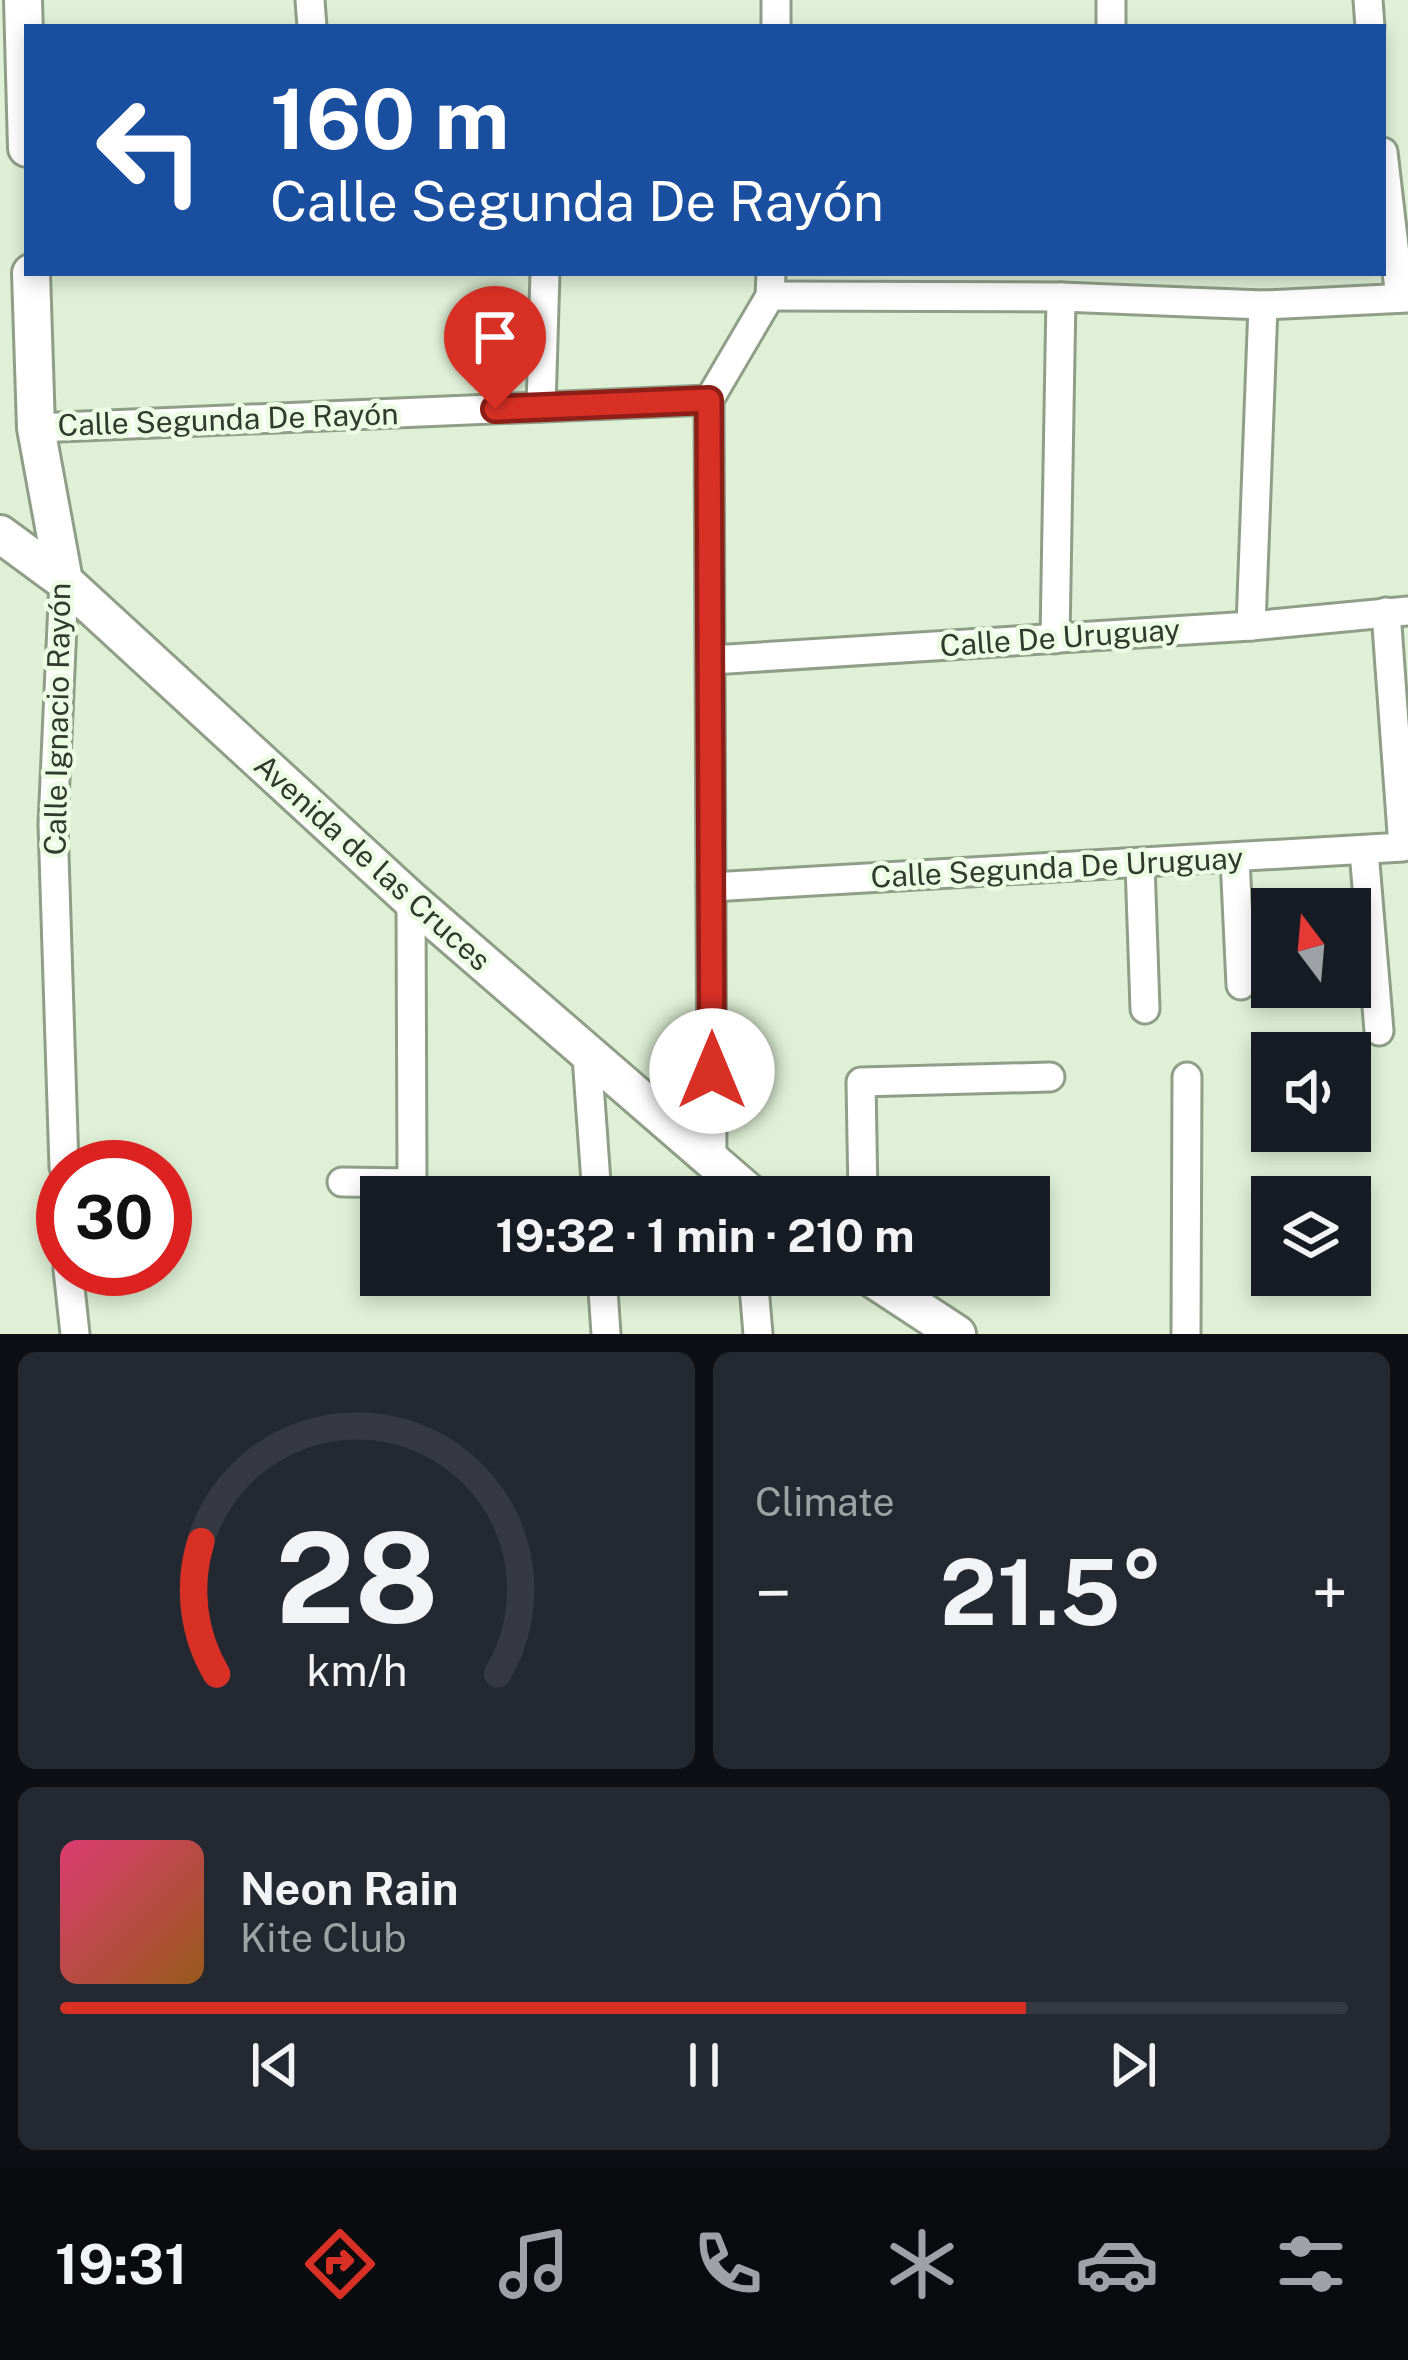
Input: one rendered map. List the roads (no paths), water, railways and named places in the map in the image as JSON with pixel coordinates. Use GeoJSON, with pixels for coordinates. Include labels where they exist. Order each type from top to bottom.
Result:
{"type":"FeatureCollection","features":[{"type":"Feature","properties":{"kind":"street"},"geometry":{"type":"LineString","coordinates":[[22,0],[24,59]]}},
{"type":"Feature","properties":{"kind":"street"},"geometry":{"type":"LineString","coordinates":[[712,1163],[709,400],[770,284],[1061,297],[1112,286],[1262,305],[1404,298],[1386,173]]}},
{"type":"Feature","properties":{"kind":"street","name":"Calle Ignacio Rayón"},"geometry":{"type":"LineString","coordinates":[[31,276],[36,428],[64,580],[53,824],[63,1140]]}},
{"type":"Feature","properties":{"kind":"street"},"geometry":{"type":"LineString","coordinates":[[541,406],[544,276]]}},
{"type":"Feature","properties":{"kind":"street"},"geometry":{"type":"LineString","coordinates":[[1055,639],[1061,297]]}},
{"type":"Feature","properties":{"kind":"street"},"geometry":{"type":"LineString","coordinates":[[1251,626],[1262,305]]}},
{"type":"Feature","properties":{"kind":"street","name":"Calle Segunda De Rayón"},"geometry":{"type":"LineString","coordinates":[[36,428],[709,400]]}},
{"type":"Feature","properties":{"kind":"street","name":"Avenida de las Cruces"},"geometry":{"type":"LineString","coordinates":[[0,534],[64,580],[411,900],[727,1176]]}},
{"type":"Feature","properties":{"kind":"street","name":"Calle De Uruguay"},"geometry":{"type":"LineString","coordinates":[[712,660],[1251,626],[1397,612]]}},
{"type":"Feature","properties":{"kind":"street","name":"Calle Segunda De Uruguay"},"geometry":{"type":"LineString","coordinates":[[711,887],[1403,847],[1397,612]]}},
{"type":"Feature","properties":{"kind":"street"},"geometry":{"type":"LineString","coordinates":[[1364,851],[1379,1031]]}},
{"type":"Feature","properties":{"kind":"street"},"geometry":{"type":"LineString","coordinates":[[1235,859],[1241,985]]}},
{"type":"Feature","properties":{"kind":"street"},"geometry":{"type":"LineString","coordinates":[[1140,864],[1145,1010]]}},
{"type":"Feature","properties":{"kind":"street"},"geometry":{"type":"LineString","coordinates":[[342,1182],[412,1183],[411,900]]}},
{"type":"Feature","properties":{"kind":"street"},"geometry":{"type":"LineString","coordinates":[[587,1056],[596,1176]]}},
{"type":"Feature","properties":{"kind":"street"},"geometry":{"type":"LineString","coordinates":[[1186,1334],[1187,1077]]}},
{"type":"Feature","properties":{"kind":"street"},"geometry":{"type":"LineString","coordinates":[[863,1176],[861,1082],[1050,1078]]}},
{"type":"Feature","properties":{"kind":"street"},"geometry":{"type":"LineString","coordinates":[[71,1296],[75,1334]]}},
{"type":"Feature","properties":{"kind":"street"},"geometry":{"type":"LineString","coordinates":[[603,1296],[606,1334]]}},
{"type":"Feature","properties":{"kind":"street"},"geometry":{"type":"LineString","coordinates":[[755,1296],[758,1334]]}},
{"type":"Feature","properties":{"kind":"street"},"geometry":{"type":"LineString","coordinates":[[899,1296],[957,1334]]}}]}
